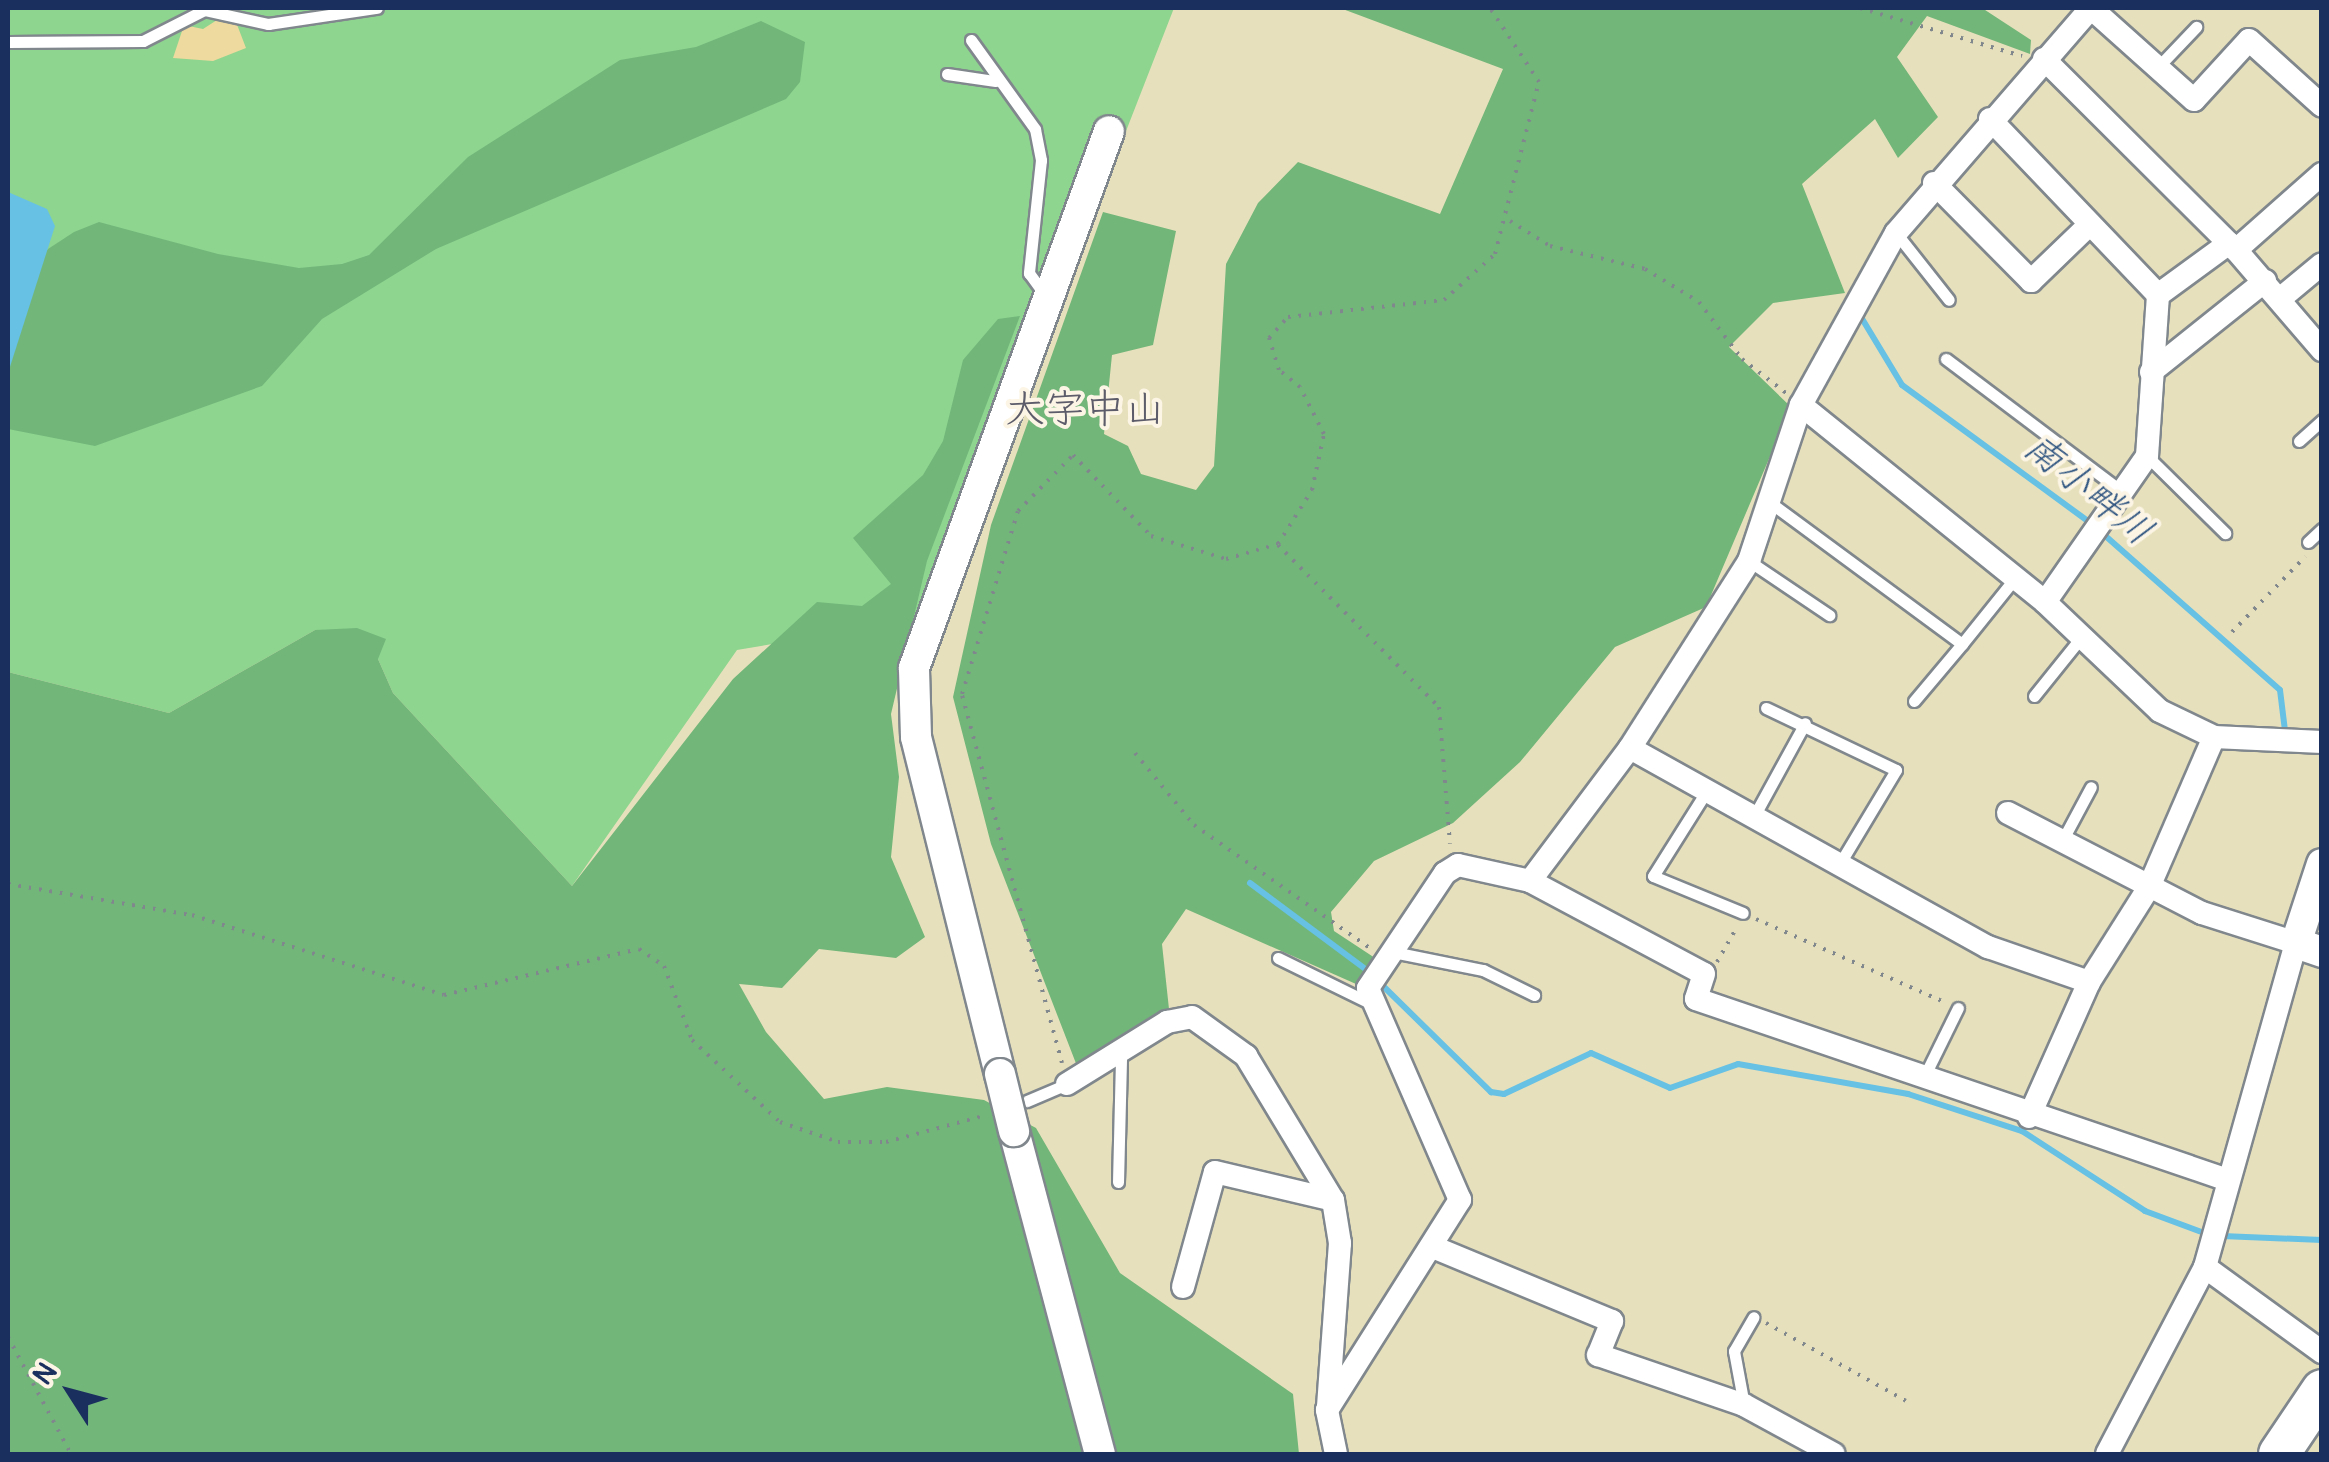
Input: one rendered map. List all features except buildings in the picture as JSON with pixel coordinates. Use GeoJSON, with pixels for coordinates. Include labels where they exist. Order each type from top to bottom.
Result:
{"type":"FeatureCollection","features":[{"type":"Feature","properties":{"kind":"highway"},"geometry":{"type":"LineString","coordinates":[[2278,1454],[2322,1390]]}},
{"type":"Feature","properties":{"kind":"street"},"geometry":{"type":"LineString","coordinates":[[1530,880],[1630,748],[1750,561],[1801,405],[1896,232],[1934,183],[2091,8],[2194,100],[2250,40],[2322,106]]}},
{"type":"Feature","properties":{"kind":"street"},"geometry":{"type":"LineString","coordinates":[[2042,62],[2233,246],[2322,350]]}},
{"type":"Feature","properties":{"kind":"street"},"geometry":{"type":"LineString","coordinates":[[1990,120],[2158,295],[2146,456],[2045,602]]}},
{"type":"Feature","properties":{"kind":"street"},"geometry":{"type":"LineString","coordinates":[[1100,1454],[1014,1131],[911,706],[926,630],[1052,302],[1108,131]]}},
{"type":"Feature","properties":{"kind":"street"},"geometry":{"type":"LineString","coordinates":[[2158,295],[2233,246],[2322,174]]}},
{"type":"Feature","properties":{"kind":"street"},"geometry":{"type":"LineString","coordinates":[[1934,183],[2032,281],[2090,224]]}},
{"type":"Feature","properties":{"kind":"street"},"geometry":{"type":"LineString","coordinates":[[2151,372],[2273,290],[2322,264]]}},
{"type":"Feature","properties":{"kind":"street"},"geometry":{"type":"LineString","coordinates":[[1801,405],[2083,634],[2137,693],[2214,737],[2322,742]]}},
{"type":"Feature","properties":{"kind":"street"},"geometry":{"type":"LineString","coordinates":[[2030,1117],[2089,982],[2149,887],[2214,737]]}},
{"type":"Feature","properties":{"kind":"street"},"geometry":{"type":"LineString","coordinates":[[1630,748],[1988,947],[2089,982]]}},
{"type":"Feature","properties":{"kind":"street"},"geometry":{"type":"LineString","coordinates":[[2008,812],[2149,887],[2309,948]]}},
{"type":"Feature","properties":{"kind":"street"},"geometry":{"type":"LineString","coordinates":[[2107,1454],[2205,1267],[2225,1179],[2309,948],[2322,864]]}},
{"type":"Feature","properties":{"kind":"street"},"geometry":{"type":"LineString","coordinates":[[1327,1410],[1460,1200],[1368,988],[1387,954],[1452,869],[1530,880],[1704,974],[1696,999],[2030,1117],[2225,1179]]}},
{"type":"Feature","properties":{"kind":"street"},"geometry":{"type":"LineString","coordinates":[[1068,1084],[1121,1055],[1167,1022],[1192,1018],[1246,1056],[1333,1200],[1340,1243],[1327,1410],[1336,1454]]}},
{"type":"Feature","properties":{"kind":"street"},"geometry":{"type":"LineString","coordinates":[[1183,1287],[1215,1172],[1333,1200]]}},
{"type":"Feature","properties":{"kind":"street"},"geometry":{"type":"LineString","coordinates":[[1433,1247],[1612,1321],[1598,1354],[1744,1404],[1834,1454]]}},
{"type":"Feature","properties":{"kind":"street"},"geometry":{"type":"LineString","coordinates":[[2205,1267],[2322,1352]]}},
{"type":"Feature","properties":{"kind":"lane"},"geometry":{"type":"LineString","coordinates":[[8,42],[143,41],[204,10],[268,24],[377,8]]}},
{"type":"Feature","properties":{"kind":"lane"},"geometry":{"type":"LineString","coordinates":[[2157,68],[2196,27]]}},
{"type":"Feature","properties":{"kind":"lane"},"geometry":{"type":"LineString","coordinates":[[971,40],[997,82],[1035,128],[1041,160],[1029,273],[1052,302]]}},
{"type":"Feature","properties":{"kind":"lane"},"geometry":{"type":"LineString","coordinates":[[947,74],[997,82]]}},
{"type":"Feature","properties":{"kind":"lane"},"geometry":{"type":"LineString","coordinates":[[1896,232],[1950,300]]}},
{"type":"Feature","properties":{"kind":"lane"},"geometry":{"type":"LineString","coordinates":[[1946,359],[2122,491]]}},
{"type":"Feature","properties":{"kind":"lane"},"geometry":{"type":"LineString","coordinates":[[2298,440],[2322,420]]}},
{"type":"Feature","properties":{"kind":"lane"},"geometry":{"type":"LineString","coordinates":[[2146,456],[2226,532]]}},
{"type":"Feature","properties":{"kind":"lane"},"geometry":{"type":"LineString","coordinates":[[1768,501],[1962,644]]}},
{"type":"Feature","properties":{"kind":"lane"},"geometry":{"type":"LineString","coordinates":[[2308,542],[2322,529]]}},
{"type":"Feature","properties":{"kind":"lane"},"geometry":{"type":"LineString","coordinates":[[1750,561],[1829,615]]}},
{"type":"Feature","properties":{"kind":"lane"},"geometry":{"type":"LineString","coordinates":[[1914,701],[2015,578]]}},
{"type":"Feature","properties":{"kind":"lane"},"geometry":{"type":"LineString","coordinates":[[2034,696],[2083,634]]}},
{"type":"Feature","properties":{"kind":"lane"},"geometry":{"type":"LineString","coordinates":[[1766,708],[1896,770],[1839,865]]}},
{"type":"Feature","properties":{"kind":"lane"},"geometry":{"type":"LineString","coordinates":[[1753,818],[1804,723]]}},
{"type":"Feature","properties":{"kind":"lane"},"geometry":{"type":"LineString","coordinates":[[2062,840],[2091,786]]}},
{"type":"Feature","properties":{"kind":"lane"},"geometry":{"type":"LineString","coordinates":[[1706,792],[1653,876],[1743,913]]}},
{"type":"Feature","properties":{"kind":"lane"},"geometry":{"type":"LineString","coordinates":[[1387,954],[1483,970],[1534,995]]}},
{"type":"Feature","properties":{"kind":"lane"},"geometry":{"type":"LineString","coordinates":[[1278,958],[1378,1007]]}},
{"type":"Feature","properties":{"kind":"lane"},"geometry":{"type":"LineString","coordinates":[[1923,1080],[1958,1008]]}},
{"type":"Feature","properties":{"kind":"lane"},"geometry":{"type":"LineString","coordinates":[[1118,1182],[1121,1055]]}},
{"type":"Feature","properties":{"kind":"lane"},"geometry":{"type":"LineString","coordinates":[[1026,1101],[1068,1084]]}},
{"type":"Feature","properties":{"kind":"lane"},"geometry":{"type":"LineString","coordinates":[[1744,1404],[1734,1351],[1754,1317]]}},
{"type":"Feature","properties":{"kind":"path"},"geometry":{"type":"LineString","coordinates":[[1068,1084],[962,694],[1018,511],[1074,455],[1151,536],[1226,559],[1278,544],[1312,490],[1324,434],[1300,387],[1278,370],[1269,338],[1288,317],[1444,300],[1496,254],[1508,220],[1539,82],[1490,8]]}},
{"type":"Feature","properties":{"kind":"path"},"geometry":{"type":"LineString","coordinates":[[1860,8],[1936,23],[2042,62]]}},
{"type":"Feature","properties":{"kind":"path"},"geometry":{"type":"LineString","coordinates":[[1508,220],[1550,246],[1645,269],[1699,302],[1742,360],[1801,405]]}},
{"type":"Feature","properties":{"kind":"path"},"geometry":{"type":"LineString","coordinates":[[2232,632],[2304,562],[2308,542]]}},
{"type":"Feature","properties":{"kind":"path"},"geometry":{"type":"LineString","coordinates":[[1278,544],[1439,707],[1452,869]]}},
{"type":"Feature","properties":{"kind":"path"},"geometry":{"type":"LineString","coordinates":[[1135,753],[1194,824],[1387,954]]}},
{"type":"Feature","properties":{"kind":"path"},"geometry":{"type":"LineString","coordinates":[[8,884],[192,916],[444,995],[639,949],[664,966],[692,1040],[731,1083],[780,1122],[838,1142],[933,1135],[1026,1101]]}},
{"type":"Feature","properties":{"kind":"path"},"geometry":{"type":"LineString","coordinates":[[1704,974],[1727,952],[1743,913],[1958,1008]]}},
{"type":"Feature","properties":{"kind":"path"},"geometry":{"type":"LineString","coordinates":[[1754,1317],[1906,1401]]}},
{"type":"Feature","properties":{"kind":"path"},"geometry":{"type":"LineString","coordinates":[[8,1338],[71,1454]]}},
{"type":"Feature","properties":{"kind":"green space"},"geometry":{"type":"Polygon","coordinates":[[[8,8],[1174,8],[937,616],[737,650],[572,886],[393,693],[378,659],[315,630],[169,713],[8,672],[8,8]]]}},
{"type":"Feature","properties":{"kind":"green space"},"geometry":{"type":"Polygon","coordinates":[[[1340,8],[1982,8],[2031,40],[2030,54],[1927,16],[1897,57],[1938,117],[1898,158],[1875,119],[1802,184],[1845,293],[1773,303],[1729,347],[1791,407],[1706,607],[1615,647],[1520,762],[1453,823],[1374,861],[1331,912],[1334,931],[1375,958],[1356,984],[1186,909],[1162,944],[1169,1009],[1077,1066],[991,844],[953,697],[991,525],[1103,212],[1176,231],[1153,345],[1112,355],[1104,434],[1128,446],[1141,474],[1196,490],[1214,466],[1226,264],[1258,203],[1298,162],[1440,214],[1503,69],[1340,8]]]}},
{"type":"Feature","properties":{"kind":"green space"},"geometry":{"type":"Polygon","coordinates":[[[761,21],[805,42],[800,82],[786,99],[436,249],[322,319],[262,386],[95,446],[8,429],[8,303],[48,249],[74,232],[99,222],[218,254],[299,268],[342,264],[369,255],[468,157],[620,60],[696,47],[761,21]]]}},
{"type":"Feature","properties":{"kind":"green space"},"geometry":{"type":"Polygon","coordinates":[[[1020,316],[927,561],[891,714],[899,777],[891,857],[925,937],[896,958],[819,949],[782,988],[739,984],[766,1032],[824,1099],[887,1087],[984,1100],[1036,1128],[1120,1273],[1293,1394],[1299,1454],[8,1454],[8,672],[169,713],[315,630],[357,628],[386,639],[378,659],[393,693],[572,886],[733,679],[817,602],[862,606],[891,584],[853,538],[923,475],[943,441],[963,360],[998,319],[1020,316]]]}},
{"type":"Feature","properties":{"kind":"sand"},"geometry":{"type":"Polygon","coordinates":[[[217,20],[236,22],[246,48],[213,61],[173,58],[184,25],[203,29],[217,20]]]}},
{"type":"Feature","properties":{"kind":"water"},"geometry":{"type":"Polygon","coordinates":[[[8,192],[47,209],[55,226],[8,373],[8,192]]]}},
{"type":"Feature","properties":{"kind":"waterway","name":"南小畔川"},"geometry":{"type":"LineString","coordinates":[[1858,312],[1902,385],[2093,525],[2280,690],[2285,731]]}},
{"type":"Feature","properties":{"kind":"waterway"},"geometry":{"type":"LineString","coordinates":[[1250,883],[1368,971]]}},
{"type":"Feature","properties":{"kind":"waterway"},"geometry":{"type":"LineString","coordinates":[[1380,983],[1491,1092],[1504,1094],[1591,1053],[1670,1088],[1738,1064],[1908,1094],[2022,1131],[2145,1211],[2207,1234]]}},
{"type":"Feature","properties":{"kind":"waterway"},"geometry":{"type":"LineString","coordinates":[[2222,1236],[2322,1240]]}},
{"type":"Feature","properties":{"kind":"district","name":"大字中山"},"geometry":{"type":"Point","coordinates":[1085,410]}}]}
